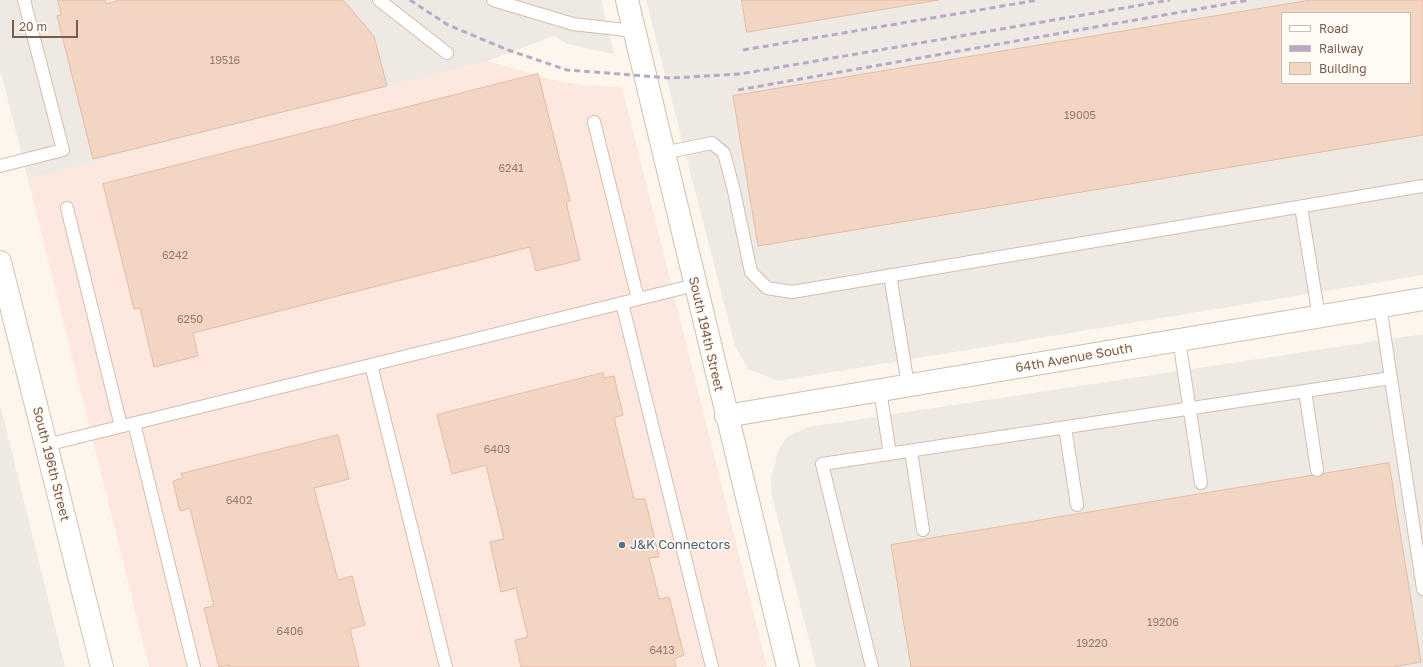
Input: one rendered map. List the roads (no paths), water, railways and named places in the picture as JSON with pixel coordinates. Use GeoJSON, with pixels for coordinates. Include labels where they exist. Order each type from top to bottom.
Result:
{"type":"FeatureCollection","features":[{"type":"Feature","properties":{"kind":"street","name":"South 194th Street"},"geometry":{"type":"LineString","coordinates":[[627,0],[726,416],[788,667]]}},
{"type":"Feature","properties":{"kind":"street","name":"South 196th Street"},"geometry":{"type":"LineString","coordinates":[[0,262],[102,667]]}},
{"type":"Feature","properties":{"kind":"street","name":"64th Avenue South"},"geometry":{"type":"LineString","coordinates":[[726,416],[1423,299]]}},
{"type":"Feature","properties":{"kind":"lane"},"geometry":{"type":"LineString","coordinates":[[0,166],[63,150],[24,0]]}},
{"type":"Feature","properties":{"kind":"lane"},"geometry":{"type":"LineString","coordinates":[[379,0],[448,53]]}},
{"type":"Feature","properties":{"kind":"lane"},"geometry":{"type":"LineString","coordinates":[[493,0],[573,24],[634,31]]}},
{"type":"Feature","properties":{"kind":"lane"},"geometry":{"type":"LineString","coordinates":[[594,122],[638,299]]}},
{"type":"Feature","properties":{"kind":"lane"},"geometry":{"type":"LineString","coordinates":[[663,153],[712,143],[724,153],[734,191],[751,272],[767,288],[792,292],[1423,186]]}},
{"type":"Feature","properties":{"kind":"lane"},"geometry":{"type":"LineString","coordinates":[[1301,206],[1319,317]]}},
{"type":"Feature","properties":{"kind":"lane"},"geometry":{"type":"LineString","coordinates":[[67,208],[121,426]]}},
{"type":"Feature","properties":{"kind":"lane"},"geometry":{"type":"LineString","coordinates":[[890,275],[908,385]]}},
{"type":"Feature","properties":{"kind":"lane"},"geometry":{"type":"LineString","coordinates":[[46,445],[695,285]]}},
{"type":"Feature","properties":{"kind":"lane"},"geometry":{"type":"LineString","coordinates":[[622,303],[712,667]]}},
{"type":"Feature","properties":{"kind":"lane"},"geometry":{"type":"LineString","coordinates":[[1380,306],[1423,589]]}},
{"type":"Feature","properties":{"kind":"lane"},"geometry":{"type":"LineString","coordinates":[[1179,340],[1201,483]]}},
{"type":"Feature","properties":{"kind":"lane"},"geometry":{"type":"LineString","coordinates":[[371,365],[446,667]]}},
{"type":"Feature","properties":{"kind":"lane"},"geometry":{"type":"LineString","coordinates":[[872,667],[822,464],[1391,378]]}},
{"type":"Feature","properties":{"kind":"lane"},"geometry":{"type":"LineString","coordinates":[[880,390],[890,454]]}},
{"type":"Feature","properties":{"kind":"lane"},"geometry":{"type":"LineString","coordinates":[[1305,391],[1317,470]]}},
{"type":"Feature","properties":{"kind":"lane"},"geometry":{"type":"LineString","coordinates":[[134,423],[194,667]]}},
{"type":"Feature","properties":{"kind":"lane"},"geometry":{"type":"LineString","coordinates":[[1065,427],[1077,505]]}},
{"type":"Feature","properties":{"kind":"lane"},"geometry":{"type":"LineString","coordinates":[[911,450],[924,530]]}},
{"type":"Feature","properties":{"kind":"railway"},"geometry":{"type":"LineString","coordinates":[[410,0],[448,25],[508,50],[567,70],[671,78],[740,74],[1170,0]]}},
{"type":"Feature","properties":{"kind":"railway"},"geometry":{"type":"LineString","coordinates":[[743,50],[1038,0]]}},
{"type":"Feature","properties":{"kind":"railway"},"geometry":{"type":"LineString","coordinates":[[738,90],[1249,0]]}},
{"type":"Feature","properties":{"kind":"place","name":"J&K Connectors"},"geometry":{"type":"Point","coordinates":[622,545]}}]}
